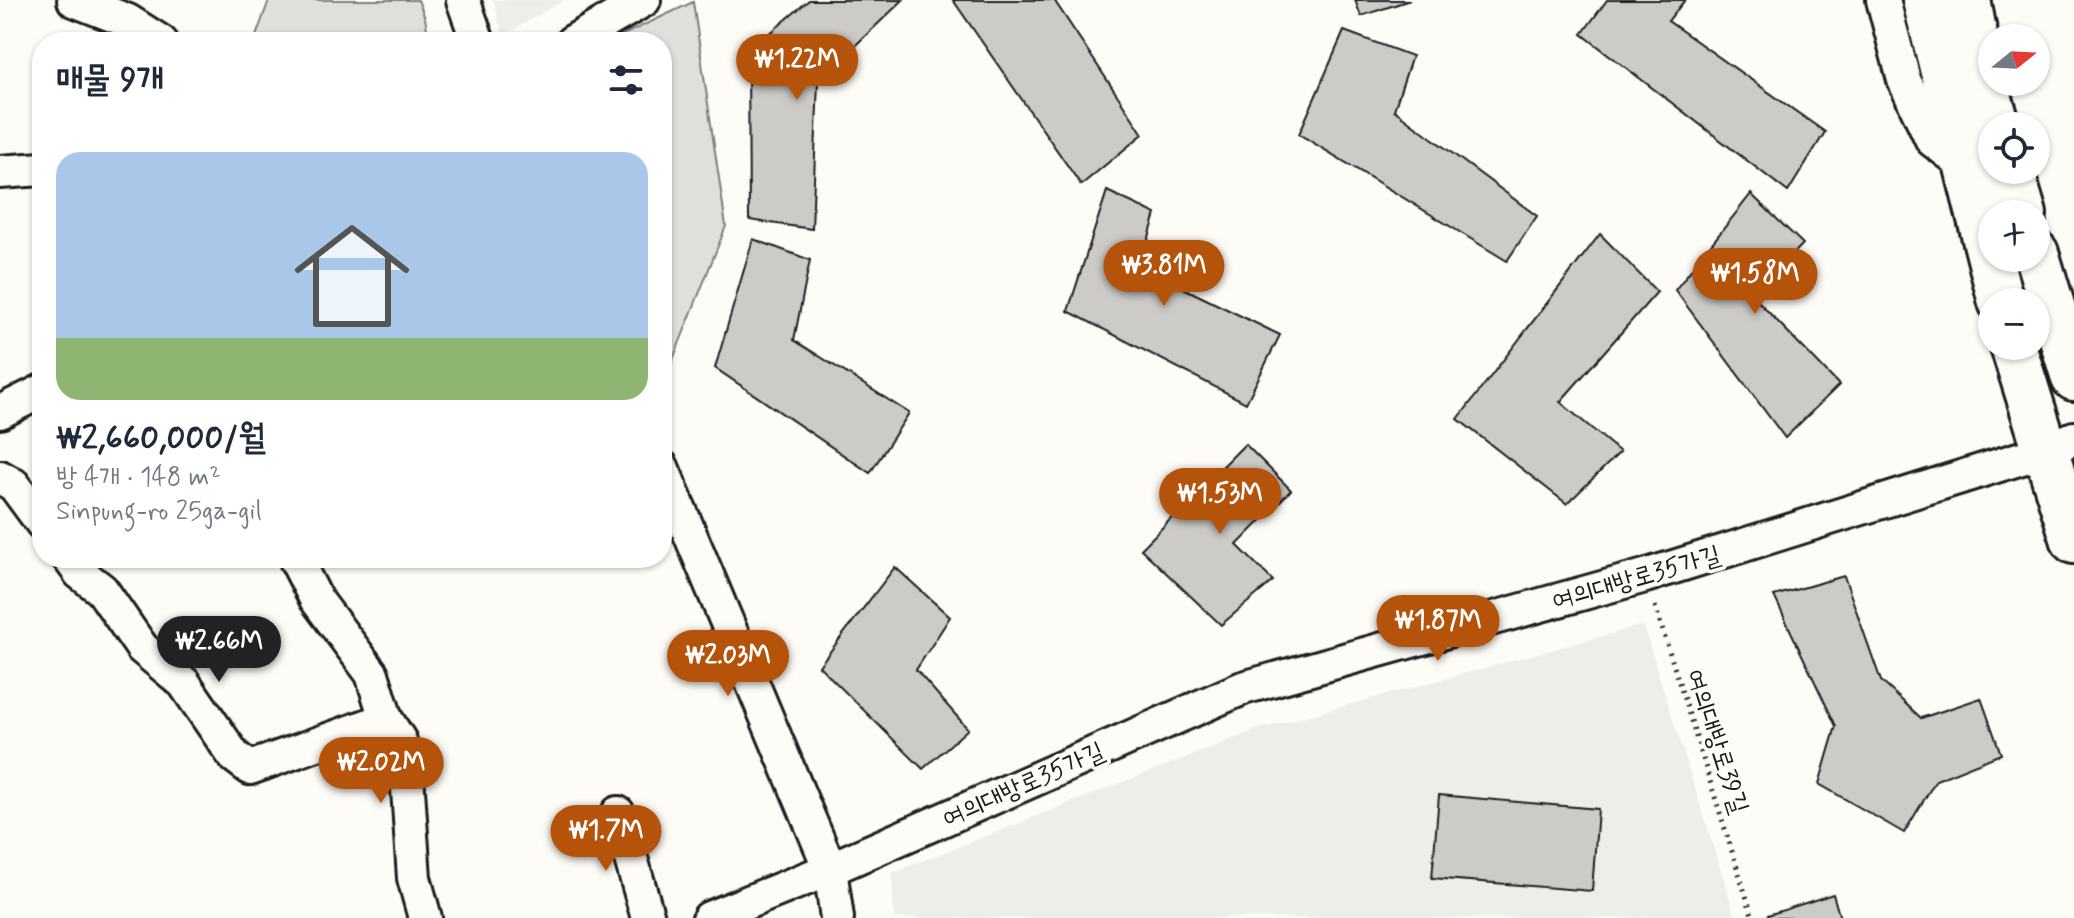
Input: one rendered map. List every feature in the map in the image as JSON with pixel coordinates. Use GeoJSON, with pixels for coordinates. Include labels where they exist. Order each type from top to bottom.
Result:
{"type":"FeatureCollection","features":[{"type":"Feature","properties":{"kind":"main road"},"geometry":{"type":"LineString","coordinates":[[1925,0],[1997,288]]}},
{"type":"Feature","properties":{"kind":"main road"},"geometry":{"type":"LineString","coordinates":[[1972,21],[1995,112]]}},
{"type":"Feature","properties":{"kind":"main road"},"geometry":{"type":"LineString","coordinates":[[2041,272],[2074,378]]}},
{"type":"Feature","properties":{"kind":"main road"},"geometry":{"type":"LineString","coordinates":[[2020,360],[2059,444],[2074,541]]}},
{"type":"Feature","properties":{"kind":"street"},"geometry":{"type":"LineString","coordinates":[[74,0],[128,21],[145,32]]}},
{"type":"Feature","properties":{"kind":"street"},"geometry":{"type":"LineString","coordinates":[[463,0],[474,32]]}},
{"type":"Feature","properties":{"kind":"street"},"geometry":{"type":"LineString","coordinates":[[589,32],[644,0]]}},
{"type":"Feature","properties":{"kind":"street"},"geometry":{"type":"LineString","coordinates":[[1883,0],[1904,80],[1932,140],[1966,166]]}},
{"type":"Feature","properties":{"kind":"street"},"geometry":{"type":"LineString","coordinates":[[1972,21],[1990,10],[1991,0]]}},
{"type":"Feature","properties":{"kind":"street"},"geometry":{"type":"LineString","coordinates":[[0,172],[32,170]]}},
{"type":"Feature","properties":{"kind":"street"},"geometry":{"type":"LineString","coordinates":[[0,412],[32,396]]}},
{"type":"Feature","properties":{"kind":"street","name":"여의대방로35가길"},"geometry":{"type":"LineString","coordinates":[[709,918],[830,869],[1243,688],[1645,576],[2059,444]]}},
{"type":"Feature","properties":{"kind":"street"},"geometry":{"type":"LineString","coordinates":[[19,485],[32,506]]}},
{"type":"Feature","properties":{"kind":"street"},"geometry":{"type":"LineString","coordinates":[[672,491],[830,869],[837,918]]}},
{"type":"Feature","properties":{"kind":"street"},"geometry":{"type":"LineString","coordinates":[[76,568],[102,590],[142,648],[184,683],[234,756],[250,768],[386,719]]}},
{"type":"Feature","properties":{"kind":"street"},"geometry":{"type":"LineString","coordinates":[[300,568],[316,599],[372,674],[386,719],[400,741],[407,775],[414,878],[425,918]]}},
{"type":"Feature","properties":{"kind":"street"},"geometry":{"type":"LineString","coordinates":[[618,813],[648,918]]}},
{"type":"Feature","properties":{"kind":"path","name":"여의대방로39길"},"geometry":{"type":"LineString","coordinates":[[1645,576],[1753,918]]}},
{"type":"Feature","properties":{"kind":"shaded area"},"geometry":{"type":"Polygon","coordinates":[[[269,0],[418,0],[427,32],[258,32],[269,0]]]}},
{"type":"Feature","properties":{"kind":"shaded area"},"geometry":{"type":"Polygon","coordinates":[[[493,0],[564,0],[510,32],[502,32],[493,0]]]}},
{"type":"Feature","properties":{"kind":"shaded area"},"geometry":{"type":"Polygon","coordinates":[[[693,2],[726,226],[672,362],[672,32],[629,32],[693,2]]]}},
{"type":"Feature","properties":{"kind":"shaded area"},"geometry":{"type":"Polygon","coordinates":[[[1643,625],[1736,918],[894,918],[892,873],[1256,730],[1643,625]]]}},
{"type":"Feature","properties":{"kind":"building"},"geometry":{"type":"Polygon","coordinates":[[[809,0],[903,0],[818,81],[812,229],[749,220],[748,52],[809,0]]]}},
{"type":"Feature","properties":{"kind":"building"},"geometry":{"type":"Polygon","coordinates":[[[953,0],[1054,0],[1143,134],[1081,185],[953,0]]]}},
{"type":"Feature","properties":{"kind":"building"},"geometry":{"type":"Polygon","coordinates":[[[1355,0],[1410,0],[1361,16],[1355,0]]]}},
{"type":"Feature","properties":{"kind":"building"},"geometry":{"type":"Polygon","coordinates":[[[1607,0],[1685,0],[1668,21],[1825,132],[1788,192],[1582,34],[1607,0]]]}},
{"type":"Feature","properties":{"kind":"building"},"geometry":{"type":"Polygon","coordinates":[[[1344,31],[1412,56],[1394,110],[1537,216],[1507,261],[1299,134],[1344,31]]]}},
{"type":"Feature","properties":{"kind":"building"},"geometry":{"type":"Polygon","coordinates":[[[1107,191],[1156,214],[1140,267],[1280,335],[1246,403],[1068,311],[1107,191]]]}},
{"type":"Feature","properties":{"kind":"building"},"geometry":{"type":"Polygon","coordinates":[[[1751,194],[1803,244],[1753,296],[1839,385],[1785,438],[1675,290],[1751,194]]]}},
{"type":"Feature","properties":{"kind":"building"},"geometry":{"type":"Polygon","coordinates":[[[1600,234],[1657,292],[1560,402],[1620,452],[1567,504],[1458,419],[1600,234]]]}},
{"type":"Feature","properties":{"kind":"building"},"geometry":{"type":"Polygon","coordinates":[[[753,239],[810,260],[794,340],[909,413],[870,473],[715,368],[753,239]]]}},
{"type":"Feature","properties":{"kind":"building"},"geometry":{"type":"Polygon","coordinates":[[[1245,444],[1291,490],[1237,545],[1273,581],[1221,625],[1141,549],[1245,444]]]}},
{"type":"Feature","properties":{"kind":"building"},"geometry":{"type":"Polygon","coordinates":[[[895,567],[950,617],[916,670],[968,729],[923,769],[819,666],[895,567]]]}},
{"type":"Feature","properties":{"kind":"building"},"geometry":{"type":"Polygon","coordinates":[[[1844,576],[1881,681],[1921,718],[1981,698],[2001,754],[1936,780],[1904,833],[1819,784],[1836,726],[1774,596],[1844,576]]]}},
{"type":"Feature","properties":{"kind":"building"},"geometry":{"type":"Polygon","coordinates":[[[1439,795],[1598,809],[1592,891],[1432,878],[1439,795]]]}},
{"type":"Feature","properties":{"kind":"building"},"geometry":{"type":"Polygon","coordinates":[[[1833,894],[1840,918],[1769,918],[1768,915],[1833,894]]]}}]}
